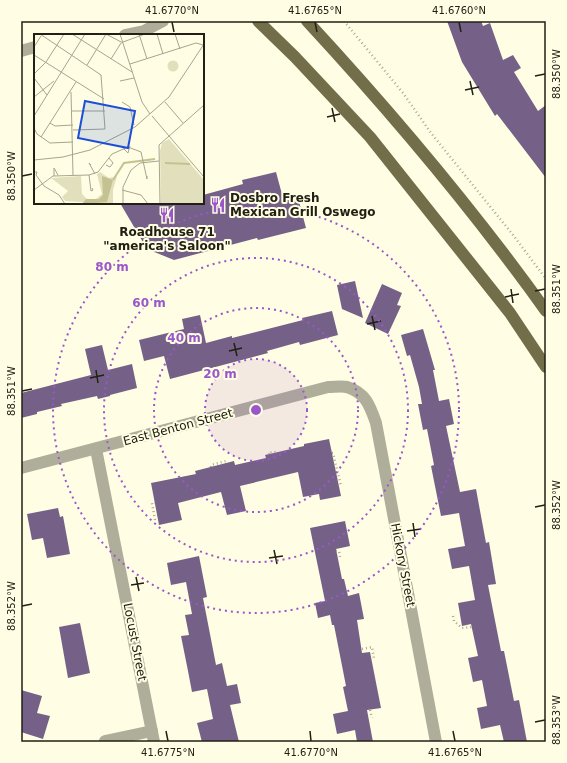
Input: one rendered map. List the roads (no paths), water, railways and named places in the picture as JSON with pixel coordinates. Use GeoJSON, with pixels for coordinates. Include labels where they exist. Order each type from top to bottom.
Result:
{"type":"FeatureCollection","features":[{"type":"Feature","properties":{"kind":"main road"},"geometry":{"type":"LineString","coordinates":[[258,21],[296,57],[370,137],[510,313],[546,367]]}},
{"type":"Feature","properties":{"kind":"main road"},"geometry":{"type":"LineString","coordinates":[[307,21],[353,71],[467,205],[546,311]]}},
{"type":"Feature","properties":{"kind":"street"},"geometry":{"type":"LineString","coordinates":[[130,34],[144,31],[163,21]]}},
{"type":"Feature","properties":{"kind":"street"},"geometry":{"type":"LineString","coordinates":[[21,51],[34,47]]}},
{"type":"Feature","properties":{"kind":"street","name":"East Benton Street"},"geometry":{"type":"LineString","coordinates":[[21,468],[328,387],[346,387],[359,393]]}},
{"type":"Feature","properties":{"kind":"street","name":"Hickory Street"},"geometry":{"type":"LineString","coordinates":[[359,393],[369,403],[376,423],[436,742]]}},
{"type":"Feature","properties":{"kind":"street","name":"Locust Street"},"geometry":{"type":"LineString","coordinates":[[96,449],[153,737]]}},
{"type":"Feature","properties":{"kind":"street"},"geometry":{"type":"LineString","coordinates":[[104,741],[153,737]]}},
{"type":"Feature","properties":{"kind":"place","name":"Dosbro Fresh Mexican Grill Oswego"},"geometry":{"type":"Point","coordinates":[218,205]}},
{"type":"Feature","properties":{"kind":"place","name":"Roadhouse 71 \"america's Saloon\""},"geometry":{"type":"Point","coordinates":[167,215]}}]}
